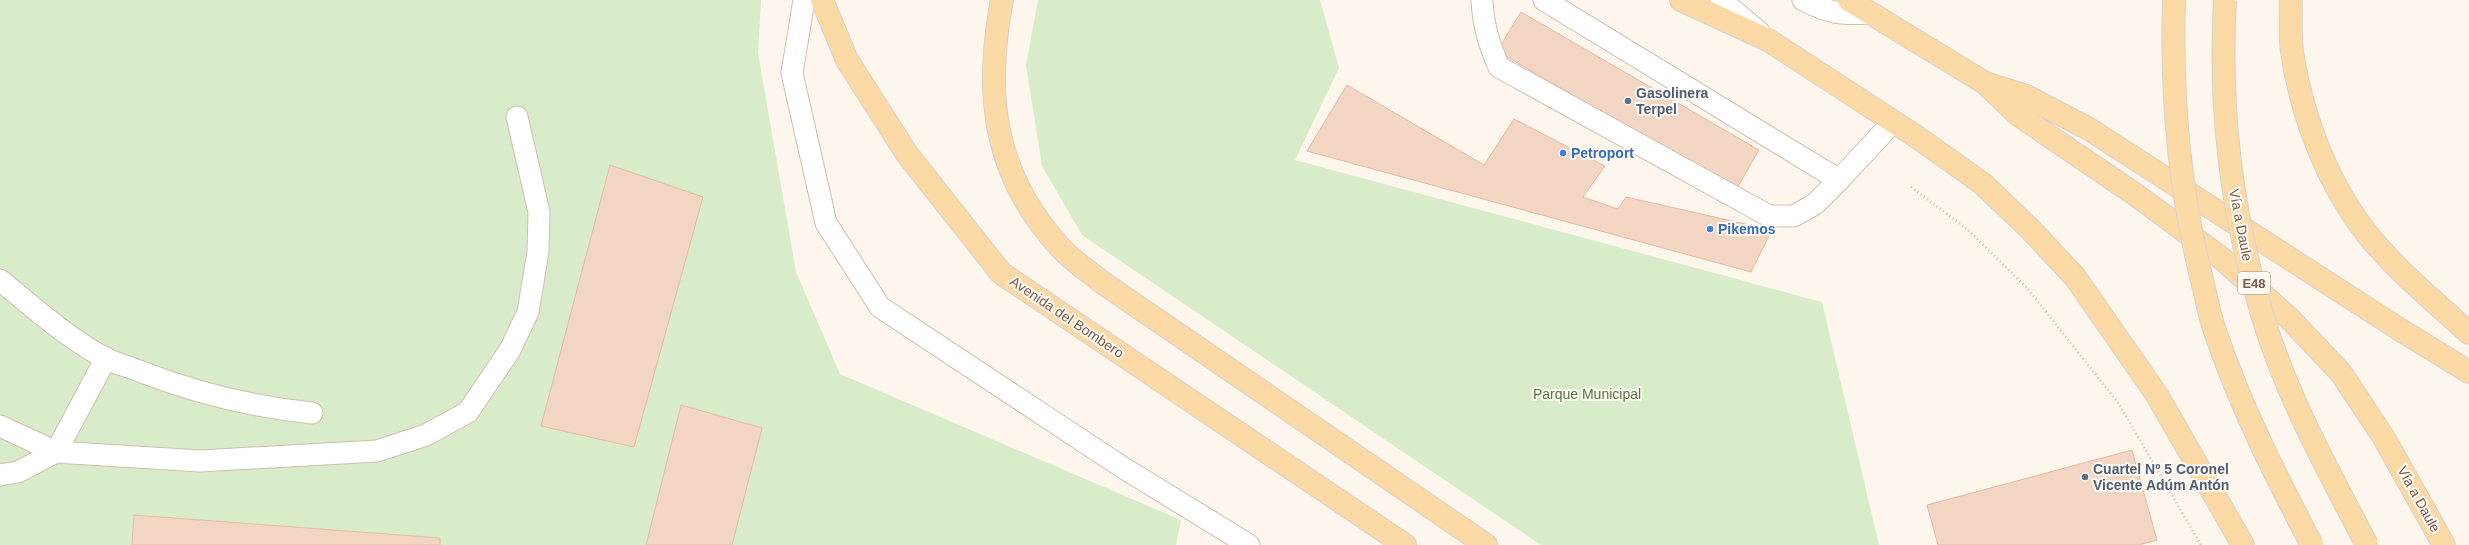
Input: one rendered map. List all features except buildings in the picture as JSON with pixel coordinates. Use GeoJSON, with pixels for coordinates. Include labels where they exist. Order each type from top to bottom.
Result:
{"type":"FeatureCollection","features":[{"type":"Feature","properties":{"kind":"main road","name":"Avenida del Bombero"},"geometry":{"type":"LineString","coordinates":[[822,0],[847,60],[907,154],[1001,273],[1405,545]]}},
{"type":"Feature","properties":{"kind":"main road"},"geometry":{"type":"LineString","coordinates":[[1002,0],[996,30],[993,82],[997,124],[1008,170],[1029,209],[1060,247],[1103,283],[1486,545]]}},
{"type":"Feature","properties":{"kind":"main road"},"geometry":{"type":"LineString","coordinates":[[1681,0],[1768,40],[1893,122],[1983,184],[2030,229],[2075,277],[2157,395],[2243,545]]}},
{"type":"Feature","properties":{"kind":"main road"},"geometry":{"type":"LineString","coordinates":[[1849,0],[1985,83],[2026,96],[2089,129],[2399,329],[2469,372]]}},
{"type":"Feature","properties":{"kind":"main road"},"geometry":{"type":"LineString","coordinates":[[2174,0],[2172,58],[2177,137],[2185,204],[2197,261],[2215,333],[2239,396],[2276,478],[2312,545]]}},
{"type":"Feature","properties":{"kind":"main road","name":"Vía a Daule"},"geometry":{"type":"LineString","coordinates":[[2225,0],[2222,69],[2227,140],[2244,247],[2262,315],[2285,377],[2317,450],[2367,545]]}},
{"type":"Feature","properties":{"kind":"main road"},"geometry":{"type":"LineString","coordinates":[[2291,0],[2292,51],[2300,91],[2314,140],[2341,193],[2372,239],[2414,284],[2469,333]]}},
{"type":"Feature","properties":{"kind":"main road","name":"Vía a Daule"},"geometry":{"type":"LineString","coordinates":[[1985,83],[2017,114],[2136,195],[2221,258],[2290,318],[2341,373],[2384,438],[2444,545]]}},
{"type":"Feature","properties":{"kind":"lane"},"geometry":{"type":"LineString","coordinates":[[804,0],[792,73],[826,223],[880,307],[1122,468],[1248,545]]}},
{"type":"Feature","properties":{"kind":"lane"},"geometry":{"type":"LineString","coordinates":[[1482,0],[1483,24],[1490,47],[1499,67],[1770,216],[1794,216],[1815,204],[1893,122]]}},
{"type":"Feature","properties":{"kind":"lane"},"geometry":{"type":"LineString","coordinates":[[1544,0],[1839,180]]}},
{"type":"Feature","properties":{"kind":"lane"},"geometry":{"type":"LineString","coordinates":[[1721,0],[1768,40]]}},
{"type":"Feature","properties":{"kind":"lane"},"geometry":{"type":"LineString","coordinates":[[1803,0],[1823,10],[1844,15],[1870,13]]}},
{"type":"Feature","properties":{"kind":"lane"},"geometry":{"type":"LineString","coordinates":[[0,426],[56,452],[200,461],[377,451],[426,435],[468,412],[510,350],[528,312],[538,252],[539,212],[517,117]]}},
{"type":"Feature","properties":{"kind":"lane"},"geometry":{"type":"LineString","coordinates":[[0,280],[64,332],[106,358],[167,382],[213,395],[279,410],[312,413]]}},
{"type":"Feature","properties":{"kind":"lane"},"geometry":{"type":"LineString","coordinates":[[0,475],[18,472],[56,452],[106,358]]}},
{"type":"Feature","properties":{"kind":"path"},"geometry":{"type":"LineString","coordinates":[[1911,187],[1967,229],[2027,288],[2119,404],[2201,545]]}},
{"type":"Feature","properties":{"kind":"green space"},"geometry":{"type":"Polygon","coordinates":[[[0,0],[761,0],[758,53],[796,272],[840,374],[1181,520],[1176,545],[0,545],[0,0]]]}},
{"type":"Feature","properties":{"kind":"green space","name":"Parque Municipal"},"geometry":{"type":"Polygon","coordinates":[[[1038,0],[1320,0],[1339,68],[1295,160],[1822,302],[1879,545],[1541,545],[1082,235],[1042,166],[1026,65],[1038,0]]]}},
{"type":"Feature","properties":{"kind":"place","name":"Gasolinera Terpel"},"geometry":{"type":"Point","coordinates":[1628,101]}},
{"type":"Feature","properties":{"kind":"place","name":"Petroport"},"geometry":{"type":"Point","coordinates":[1563,153]}},
{"type":"Feature","properties":{"kind":"place","name":"Pikemos"},"geometry":{"type":"Point","coordinates":[1710,229]}},
{"type":"Feature","properties":{"kind":"place","name":"Cuartel Nº 5 Coronel Vicente Adúm Antón"},"geometry":{"type":"Point","coordinates":[2085,477]}}]}
